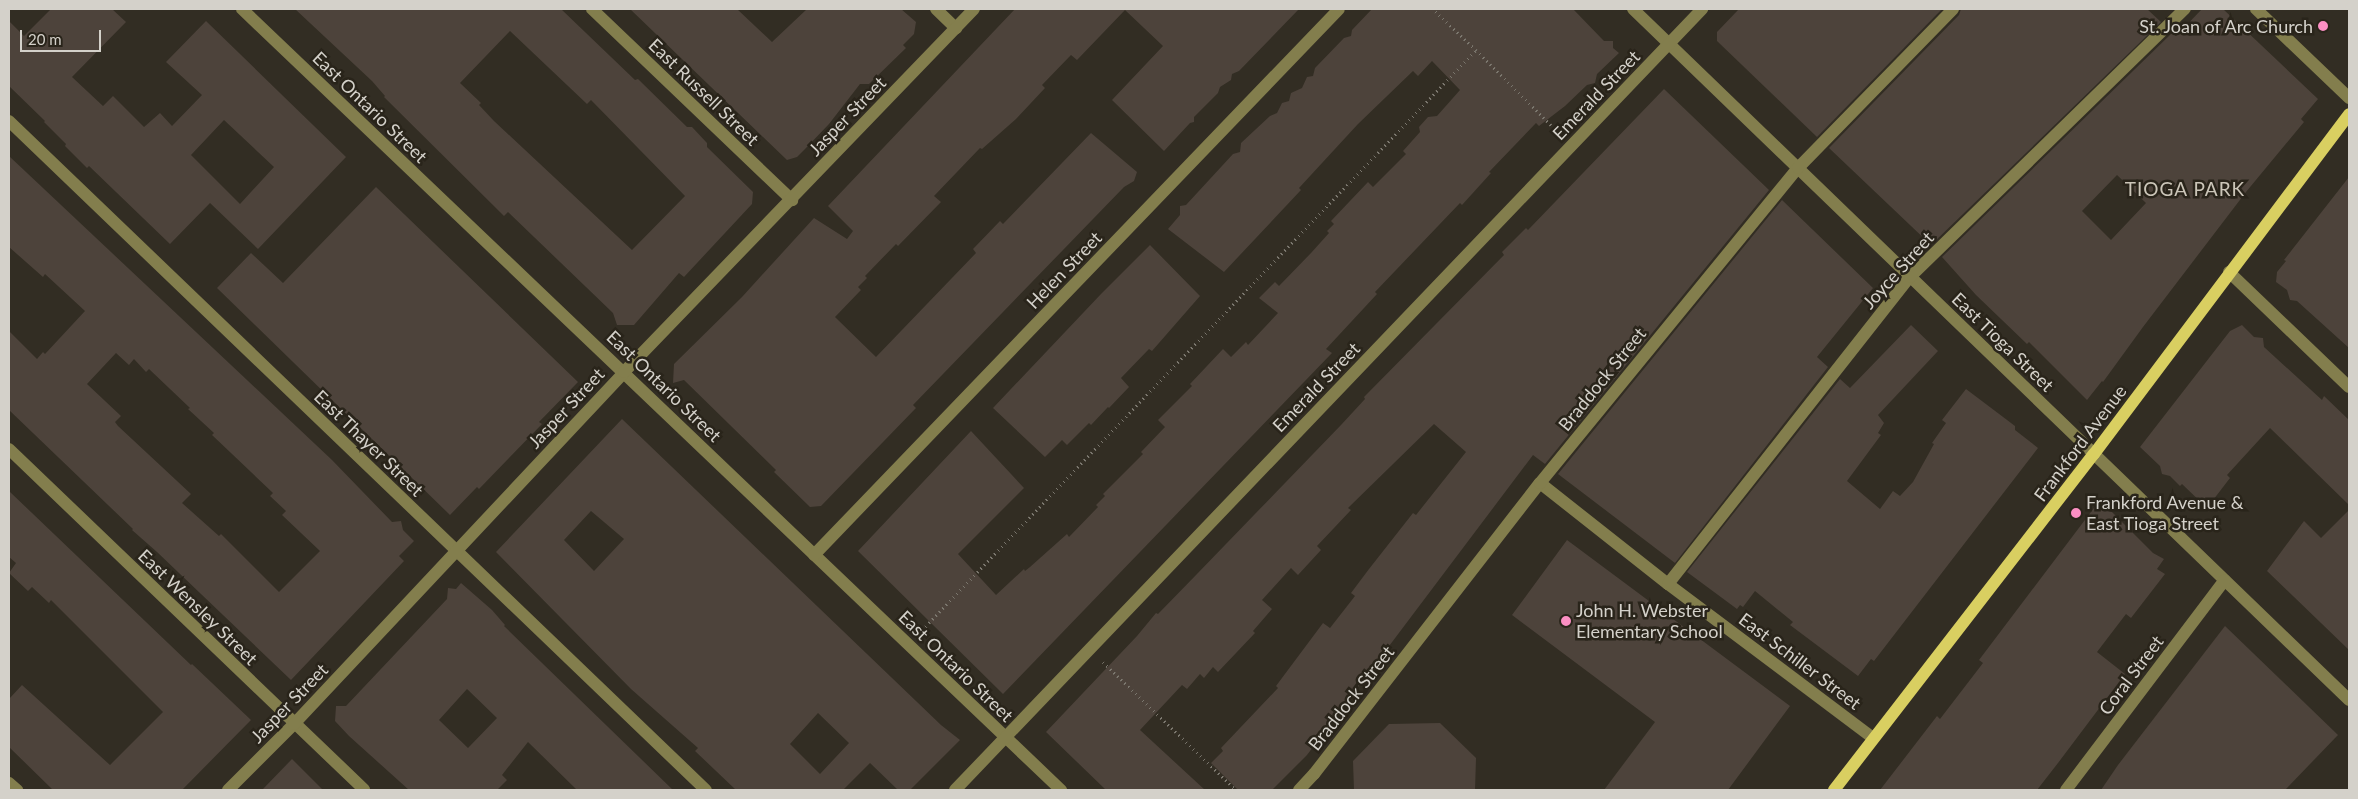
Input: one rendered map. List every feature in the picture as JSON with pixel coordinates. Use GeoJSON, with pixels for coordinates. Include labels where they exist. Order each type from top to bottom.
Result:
{"type":"FeatureCollection","features":[{"type":"Feature","properties":{"kind":"main road","name":"Frankford Avenue"},"geometry":{"type":"LineString","coordinates":[[1834,790],[2094,454],[2349,114]]}},
{"type":"Feature","properties":{"kind":"street","name":"East Ontario Street"},"geometry":{"type":"LineString","coordinates":[[242,9],[1060,790]]}},
{"type":"Feature","properties":{"kind":"street","name":"East Russell Street"},"geometry":{"type":"LineString","coordinates":[[592,9],[792,200]]}},
{"type":"Feature","properties":{"kind":"street"},"geometry":{"type":"LineString","coordinates":[[936,9],[956,28]]}},
{"type":"Feature","properties":{"kind":"street","name":"Jasper Street"},"geometry":{"type":"LineString","coordinates":[[228,790],[294,724],[624,372],[792,200],[974,9]]}},
{"type":"Feature","properties":{"kind":"street","name":"Helen Street"},"geometry":{"type":"LineString","coordinates":[[814,555],[1339,9]]}},
{"type":"Feature","properties":{"kind":"street","name":"East Tioga Street"},"geometry":{"type":"LineString","coordinates":[[1633,9],[2349,700]]}},
{"type":"Feature","properties":{"kind":"street","name":"Emerald Street"},"geometry":{"type":"LineString","coordinates":[[955,790],[1007,739],[1702,9]]}},
{"type":"Feature","properties":{"kind":"street","name":"Braddock Street"},"geometry":{"type":"LineString","coordinates":[[1298,790],[1314,774],[1540,483],[1798,168],[1953,9]]}},
{"type":"Feature","properties":{"kind":"street","name":"Joyce Street"},"geometry":{"type":"LineString","coordinates":[[1668,584],[1910,277],[2185,9]]}},
{"type":"Feature","properties":{"kind":"street"},"geometry":{"type":"LineString","coordinates":[[2256,9],[2349,98]]}},
{"type":"Feature","properties":{"kind":"street","name":"East Thayer Street"},"geometry":{"type":"LineString","coordinates":[[9,121],[706,790]]}},
{"type":"Feature","properties":{"kind":"street"},"geometry":{"type":"LineString","coordinates":[[2229,272],[2349,387]]}},
{"type":"Feature","properties":{"kind":"street","name":"East Wensley Street"},"geometry":{"type":"LineString","coordinates":[[9,449],[364,790]]}},
{"type":"Feature","properties":{"kind":"street","name":"East Schiller Street"},"geometry":{"type":"LineString","coordinates":[[1540,483],[1668,584],[1874,738]]}},
{"type":"Feature","properties":{"kind":"street","name":"Coral Street"},"geometry":{"type":"LineString","coordinates":[[2066,790],[2225,580]]}},
{"type":"Feature","properties":{"kind":"street"},"geometry":{"type":"LineString","coordinates":[[9,783],[17,790]]}},
{"type":"Feature","properties":{"kind":"path"},"geometry":{"type":"LineString","coordinates":[[1433,9],[1571,145]]}},
{"type":"Feature","properties":{"kind":"path"},"geometry":{"type":"LineString","coordinates":[[908,644],[1476,50]]}},
{"type":"Feature","properties":{"kind":"path"},"geometry":{"type":"LineString","coordinates":[[1090,650],[1236,790]]}},
{"type":"Feature","properties":{"kind":"building"},"geometry":{"type":"Polygon","coordinates":[[[51,9],[112,9],[126,22],[72,77],[103,106],[113,96],[144,127],[160,113],[172,126],[202,95],[166,62],[206,21],[346,157],[258,249],[210,203],[170,244],[89,166],[87,168],[65,146],[66,144],[45,121],[9,86],[9,21],[24,36],[51,9]],[[224,120],[191,155],[240,204],[274,167],[224,120]]]}},
{"type":"Feature","properties":{"kind":"building"},"geometry":{"type":"Polygon","coordinates":[[[295,9],[561,9],[635,80],[638,79],[687,127],[692,127],[707,143],[707,147],[753,192],[752,204],[684,277],[679,273],[634,325],[617,325],[613,313],[508,212],[504,216],[384,97],[372,81],[295,9]],[[510,31],[460,83],[481,103],[479,105],[494,121],[632,250],[685,196],[591,100],[587,104],[510,31]]]}},
{"type":"Feature","properties":{"kind":"building"},"geometry":{"type":"Polygon","coordinates":[[[630,9],[737,9],[772,42],[807,9],[901,9],[916,22],[914,34],[903,45],[906,48],[869,84],[860,84],[829,124],[806,148],[797,157],[787,160],[630,9]]]}},
{"type":"Feature","properties":{"kind":"building"},"geometry":{"type":"Polygon","coordinates":[[[1015,9],[1299,9],[1239,71],[1232,74],[1231,80],[1220,87],[1218,93],[1194,117],[1194,122],[1190,123],[1164,151],[1112,100],[1163,46],[1125,10],[1077,60],[1071,55],[1042,85],[1045,88],[1016,119],[982,149],[980,148],[934,196],[941,202],[898,246],[896,244],[865,276],[867,278],[858,287],[861,290],[835,317],[876,357],[976,253],[973,249],[1000,221],[1003,224],[1091,133],[1137,172],[1134,181],[1124,187],[913,405],[916,408],[821,506],[810,507],[774,472],[776,470],[684,380],[673,383],[674,364],[742,297],[814,218],[847,239],[853,231],[828,206],[1015,9]]]}},
{"type":"Feature","properties":{"kind":"building"},"geometry":{"type":"Polygon","coordinates":[[[1372,9],[1573,9],[1604,41],[1613,41],[1613,48],[1619,53],[1597,74],[1595,83],[1587,85],[1565,106],[1539,126],[1536,123],[1489,172],[1491,173],[1462,205],[1460,203],[1375,292],[1377,294],[1326,349],[1332,353],[1003,694],[858,551],[971,431],[1024,488],[958,554],[996,595],[1067,534],[1069,537],[1098,507],[1096,505],[1105,496],[1103,494],[1143,454],[1141,452],[1165,427],[1158,420],[1192,386],[1190,384],[1223,349],[1231,357],[1246,342],[1248,345],[1278,313],[1259,298],[1275,282],[1279,286],[1311,253],[1329,233],[1327,231],[1334,224],[1331,221],[1368,182],[1373,187],[1406,154],[1403,151],[1420,132],[1419,127],[1428,117],[1437,116],[1460,90],[1432,61],[1418,76],[1413,71],[1358,124],[1299,188],[1301,190],[1224,272],[1168,229],[1180,215],[1180,206],[1186,205],[1233,154],[1240,152],[1241,143],[1270,116],[1277,113],[1282,103],[1289,101],[1291,93],[1302,88],[1307,77],[1313,76],[1315,68],[1344,38],[1351,36],[1352,30],[1372,9]]]}},
{"type":"Feature","properties":{"kind":"building"},"geometry":{"type":"Polygon","coordinates":[[[1739,9],[1942,9],[1817,137],[1717,41],[1717,32],[1739,9]]]}},
{"type":"Feature","properties":{"kind":"building"},"geometry":{"type":"Polygon","coordinates":[[[1961,9],[2147,9],[2161,22],[1931,245],[1829,148],[1959,15],[1961,9]]]}},
{"type":"Feature","properties":{"kind":"building"},"geometry":{"type":"Polygon","coordinates":[[[2202,9],[2223,9],[2318,99],[2301,119],[2304,122],[2246,192],[2103,382],[2087,400],[2029,342],[2027,344],[1976,295],[1942,257],[2172,33],[2176,36],[2202,9]],[[2117,175],[2082,211],[2111,240],[2146,203],[2117,175]]]}},
{"type":"Feature","properties":{"kind":"building"},"geometry":{"type":"Polygon","coordinates":[[[1664,89],[1769,190],[1545,464],[1533,455],[1307,755],[1272,790],[1238,790],[1211,763],[1223,751],[1221,748],[1278,688],[1276,686],[1323,623],[1330,628],[1355,596],[1351,593],[1369,569],[1413,513],[1416,515],[1466,452],[1434,424],[1348,508],[1351,510],[1317,546],[1321,550],[1298,575],[1291,568],[1262,600],[1272,609],[1253,631],[1255,633],[1218,672],[1213,667],[1204,678],[1200,674],[1187,689],[1182,685],[1140,730],[1205,790],[1106,790],[1046,732],[1137,636],[1156,613],[1158,614],[1196,575],[1341,425],[1365,399],[1364,397],[1504,255],[1502,252],[1526,228],[1528,230],[1664,89]]]}},
{"type":"Feature","properties":{"kind":"building"},"geometry":{"type":"Polygon","coordinates":[[[9,156],[332,460],[392,522],[401,521],[403,530],[414,541],[399,556],[404,561],[291,680],[132,530],[9,410],[9,331],[37,359],[43,352],[45,354],[85,311],[45,274],[43,277],[9,247],[9,156]],[[116,353],[87,384],[121,416],[115,422],[118,426],[191,494],[182,503],[219,536],[221,534],[279,592],[320,551],[282,515],[286,511],[270,496],[273,493],[212,435],[214,433],[188,409],[190,408],[149,369],[146,372],[134,359],[129,365],[116,353]]]}},
{"type":"Feature","properties":{"kind":"building"},"geometry":{"type":"Polygon","coordinates":[[[2349,177],[2349,348],[2297,301],[2290,300],[2287,290],[2276,282],[2277,272],[2286,261],[2284,260],[2349,177]]]}},
{"type":"Feature","properties":{"kind":"building"},"geometry":{"type":"Polygon","coordinates":[[[376,187],[578,382],[539,422],[542,424],[479,489],[477,487],[450,515],[217,288],[251,253],[283,283],[376,187]]]}},
{"type":"Feature","properties":{"kind":"building"},"geometry":{"type":"Polygon","coordinates":[[[1782,200],[1873,288],[1817,357],[1828,367],[1675,563],[1558,474],[1782,200]]]}},
{"type":"Feature","properties":{"kind":"building"},"geometry":{"type":"Polygon","coordinates":[[[1150,245],[1200,296],[1152,351],[1149,349],[1121,378],[1129,387],[1109,408],[1091,425],[1089,423],[1067,445],[1062,440],[1045,457],[993,408],[1150,245]]]}},
{"type":"Feature","properties":{"kind":"building"},"geometry":{"type":"Polygon","coordinates":[[[1911,325],[1938,351],[1878,415],[1884,423],[1878,433],[1881,435],[1847,481],[1880,509],[1893,491],[1900,496],[1913,482],[1934,444],[1932,443],[1946,423],[1942,420],[1966,389],[2015,426],[2015,430],[2038,448],[1874,661],[1871,659],[1858,676],[1790,625],[1793,622],[1755,591],[1743,607],[1740,605],[1737,609],[1687,572],[1840,379],[1850,388],[1911,325]]]}},
{"type":"Feature","properties":{"kind":"building"},"geometry":{"type":"Polygon","coordinates":[[[2242,325],[2254,337],[2263,338],[2264,347],[2322,400],[2324,396],[2349,420],[2349,505],[2270,428],[2227,475],[2230,478],[2207,508],[2182,484],[2180,486],[2170,476],[2162,474],[2160,466],[2140,447],[2230,331],[2242,325]]]}},
{"type":"Feature","properties":{"kind":"building"},"geometry":{"type":"Polygon","coordinates":[[[622,419],[941,725],[960,740],[910,790],[898,790],[870,763],[843,790],[736,790],[695,751],[698,748],[631,689],[496,552],[622,419]],[[591,511],[564,540],[594,571],[624,539],[591,511]],[[818,713],[790,744],[820,774],[849,743],[818,713]]]}},
{"type":"Feature","properties":{"kind":"building"},"geometry":{"type":"Polygon","coordinates":[[[9,491],[251,720],[182,790],[53,790],[9,747],[9,699],[22,685],[110,765],[163,712],[51,600],[49,603],[32,587],[28,591],[9,573],[16,563],[9,557],[9,491]]]}},
{"type":"Feature","properties":{"kind":"building"},"geometry":{"type":"Polygon","coordinates":[[[2100,500],[2153,553],[2164,559],[2157,569],[2165,574],[2131,618],[2126,614],[2097,652],[2125,674],[2058,763],[2037,790],[1880,790],[1937,716],[1940,719],[1983,663],[1979,660],[2100,500]]]}},
{"type":"Feature","properties":{"kind":"building"},"geometry":{"type":"Polygon","coordinates":[[[2349,510],[2349,650],[2267,571],[2304,521],[2321,538],[2349,510]]]}},
{"type":"Feature","properties":{"kind":"building"},"geometry":{"type":"Polygon","coordinates":[[[1567,540],[1790,706],[1728,790],[1604,790],[1655,722],[1512,615],[1567,540]]]}},
{"type":"Feature","properties":{"kind":"building"},"geometry":{"type":"Polygon","coordinates":[[[461,583],[492,610],[504,626],[673,790],[577,790],[528,742],[502,775],[507,780],[497,790],[409,790],[349,736],[335,721],[336,706],[346,706],[447,599],[448,588],[456,589],[461,583]],[[467,689],[439,720],[468,748],[497,718],[467,689]]]}},
{"type":"Feature","properties":{"kind":"building"},"geometry":{"type":"Polygon","coordinates":[[[2225,626],[2338,735],[2285,790],[2101,790],[2118,765],[2225,626]]]}},
{"type":"Feature","properties":{"kind":"building"},"geometry":{"type":"Polygon","coordinates":[[[1440,723],[1476,758],[1475,790],[1354,790],[1353,761],[1389,724],[1440,723]]]}},
{"type":"Feature","properties":{"kind":"building"},"geometry":{"type":"Polygon","coordinates":[[[292,759],[323,790],[262,790],[292,759]]]}},
{"type":"Feature","properties":{"kind":"place","name":"St. Joan of Arc Church"},"geometry":{"type":"Point","coordinates":[2323,26]}},
{"type":"Feature","properties":{"kind":"place","name":"Frankford Avenue & East Tioga Street"},"geometry":{"type":"Point","coordinates":[2076,513]}},
{"type":"Feature","properties":{"kind":"place","name":"John H. Webster Elementary School"},"geometry":{"type":"Point","coordinates":[1566,621]}},
{"type":"Feature","properties":{"kind":"district","name":"TIOGA PARK"},"geometry":{"type":"Point","coordinates":[2185,189]}}]}
